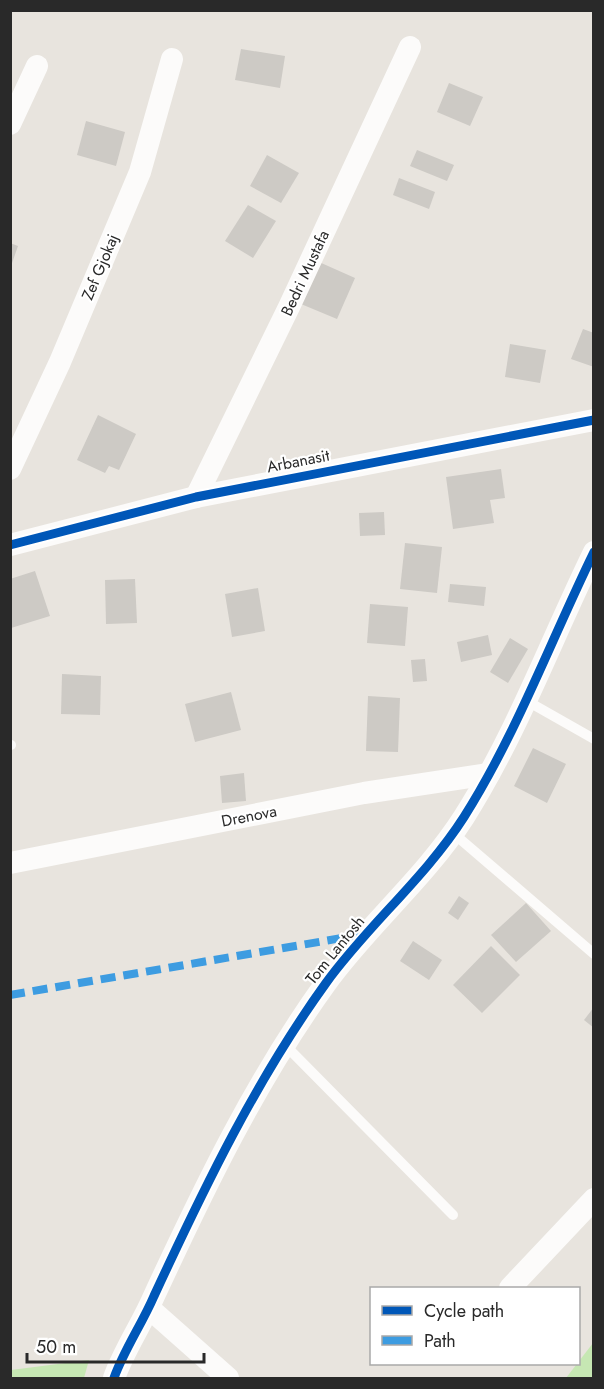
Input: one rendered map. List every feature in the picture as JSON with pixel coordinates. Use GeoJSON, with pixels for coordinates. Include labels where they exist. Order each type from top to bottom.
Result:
{"type":"FeatureCollection","features":[{"type":"Feature","properties":{"kind":"street","name":"Bedri Mustafa"},"geometry":{"type":"LineString","coordinates":[[196,497],[289,308],[410,47]]}},
{"type":"Feature","properties":{"kind":"street","name":"Zef Gjokaj"},"geometry":{"type":"LineString","coordinates":[[10,469],[60,362],[140,172],[172,59]]}},
{"type":"Feature","properties":{"kind":"street"},"geometry":{"type":"LineString","coordinates":[[10,124],[37,66]]}},
{"type":"Feature","properties":{"kind":"street","name":"Arbanasit"},"geometry":{"type":"LineString","coordinates":[[10,545],[196,497],[594,420]]}},
{"type":"Feature","properties":{"kind":"street","name":"Tom Lantosh"},"geometry":{"type":"LineString","coordinates":[[114,1378],[225,1150],[285,1045],[326,982],[365,934],[437,856],[489,774],[526,701],[594,552]]}},
{"type":"Feature","properties":{"kind":"street","name":"Drenova"},"geometry":{"type":"LineString","coordinates":[[10,863],[364,793],[489,774]]}},
{"type":"Feature","properties":{"kind":"street"},"geometry":{"type":"LineString","coordinates":[[511,1287],[594,1199]]}},
{"type":"Feature","properties":{"kind":"street"},"geometry":{"type":"LineString","coordinates":[[149,1308],[228,1378]]}},
{"type":"Feature","properties":{"kind":"lane"},"geometry":{"type":"LineString","coordinates":[[526,701],[594,739]]}},
{"type":"Feature","properties":{"kind":"lane"},"geometry":{"type":"LineString","coordinates":[[453,833],[594,954]]}},
{"type":"Feature","properties":{"kind":"lane"},"geometry":{"type":"LineString","coordinates":[[285,1045],[351,1109],[453,1215]]}},
{"type":"Feature","properties":{"kind":"green space"},"geometry":{"type":"Polygon","coordinates":[[[593,1343],[593,1378],[566,1378],[576,1365],[580,1365],[580,1360],[593,1343]]]}},
{"type":"Feature","properties":{"kind":"green space"},"geometry":{"type":"Polygon","coordinates":[[[89,1360],[84,1378],[11,1378],[11,1370],[89,1360]]]}},
{"type":"Feature","properties":{"kind":"building"},"geometry":{"type":"Polygon","coordinates":[[[241,49],[285,56],[280,88],[235,80],[241,49]]]}},
{"type":"Feature","properties":{"kind":"building"},"geometry":{"type":"Polygon","coordinates":[[[449,83],[483,97],[470,126],[437,112],[449,83]]]}},
{"type":"Feature","properties":{"kind":"building"},"geometry":{"type":"Polygon","coordinates":[[[86,121],[125,132],[116,166],[77,155],[86,121]]]}},
{"type":"Feature","properties":{"kind":"building"},"geometry":{"type":"Polygon","coordinates":[[[417,150],[454,165],[447,181],[410,166],[417,150]]]}},
{"type":"Feature","properties":{"kind":"building"},"geometry":{"type":"Polygon","coordinates":[[[267,155],[299,173],[281,203],[250,186],[267,155]]]}},
{"type":"Feature","properties":{"kind":"building"},"geometry":{"type":"Polygon","coordinates":[[[399,178],[435,192],[429,209],[393,195],[399,178]]]}},
{"type":"Feature","properties":{"kind":"building"},"geometry":{"type":"Polygon","coordinates":[[[248,205],[276,221],[253,258],[225,241],[248,205]]]}},
{"type":"Feature","properties":{"kind":"building"},"geometry":{"type":"Polygon","coordinates":[[[10,243],[18,246],[11,266],[10,266],[10,243]]]}},
{"type":"Feature","properties":{"kind":"building"},"geometry":{"type":"Polygon","coordinates":[[[319,262],[355,278],[337,319],[301,304],[319,262]]]}},
{"type":"Feature","properties":{"kind":"building"},"geometry":{"type":"Polygon","coordinates":[[[583,329],[594,333],[594,367],[571,359],[583,329]]]}},
{"type":"Feature","properties":{"kind":"building"},"geometry":{"type":"Polygon","coordinates":[[[510,344],[546,350],[540,383],[505,377],[510,344]]]}},
{"type":"Feature","properties":{"kind":"building"},"geometry":{"type":"Polygon","coordinates":[[[98,415],[136,434],[119,470],[109,466],[105,473],[77,460],[98,415]]]}},
{"type":"Feature","properties":{"kind":"building"},"geometry":{"type":"Polygon","coordinates":[[[501,469],[505,498],[490,500],[494,523],[453,529],[446,477],[501,469]]]}},
{"type":"Feature","properties":{"kind":"building"},"geometry":{"type":"Polygon","coordinates":[[[384,512],[385,535],[360,536],[359,513],[384,512]]]}},
{"type":"Feature","properties":{"kind":"building"},"geometry":{"type":"Polygon","coordinates":[[[405,543],[442,547],[437,593],[400,589],[405,543]]]}},
{"type":"Feature","properties":{"kind":"building"},"geometry":{"type":"Polygon","coordinates":[[[35,571],[50,616],[11,628],[10,579],[35,571]]]}},
{"type":"Feature","properties":{"kind":"building"},"geometry":{"type":"Polygon","coordinates":[[[135,579],[137,623],[106,624],[105,580],[135,579]]]}},
{"type":"Feature","properties":{"kind":"building"},"geometry":{"type":"Polygon","coordinates":[[[450,584],[486,587],[484,606],[448,602],[450,584]]]}},
{"type":"Feature","properties":{"kind":"building"},"geometry":{"type":"Polygon","coordinates":[[[258,588],[265,631],[232,637],[225,594],[258,588]]]}},
{"type":"Feature","properties":{"kind":"building"},"geometry":{"type":"Polygon","coordinates":[[[370,604],[408,607],[405,646],[367,643],[370,604]]]}},
{"type":"Feature","properties":{"kind":"building"},"geometry":{"type":"Polygon","coordinates":[[[488,635],[492,655],[461,662],[457,642],[488,635]]]}},
{"type":"Feature","properties":{"kind":"building"},"geometry":{"type":"Polygon","coordinates":[[[510,638],[528,649],[508,683],[490,672],[510,638]]]}},
{"type":"Feature","properties":{"kind":"building"},"geometry":{"type":"Polygon","coordinates":[[[425,659],[427,681],[413,682],[411,660],[425,659]]]}},
{"type":"Feature","properties":{"kind":"building"},"geometry":{"type":"Polygon","coordinates":[[[62,674],[101,676],[100,715],[61,714],[62,674]]]}},
{"type":"Feature","properties":{"kind":"building"},"geometry":{"type":"Polygon","coordinates":[[[231,692],[241,730],[195,742],[185,704],[231,692]]]}},
{"type":"Feature","properties":{"kind":"building"},"geometry":{"type":"Polygon","coordinates":[[[368,696],[400,698],[398,752],[366,751],[368,696]]]}},
{"type":"Feature","properties":{"kind":"building"},"geometry":{"type":"Polygon","coordinates":[[[533,748],[566,764],[547,803],[514,786],[533,748]]]}},
{"type":"Feature","properties":{"kind":"building"},"geometry":{"type":"Polygon","coordinates":[[[244,773],[246,801],[222,803],[220,776],[244,773]]]}},
{"type":"Feature","properties":{"kind":"building"},"geometry":{"type":"Polygon","coordinates":[[[459,896],[469,903],[458,920],[448,913],[459,896]]]}},
{"type":"Feature","properties":{"kind":"building"},"geometry":{"type":"Polygon","coordinates":[[[526,903],[551,931],[516,962],[491,935],[526,903]]]}},
{"type":"Feature","properties":{"kind":"building"},"geometry":{"type":"Polygon","coordinates":[[[413,941],[442,960],[429,980],[400,961],[413,941]]]}},
{"type":"Feature","properties":{"kind":"building"},"geometry":{"type":"Polygon","coordinates":[[[491,946],[520,975],[482,1013],[453,985],[491,946]]]}},
{"type":"Feature","properties":{"kind":"building"},"geometry":{"type":"Polygon","coordinates":[[[594,1007],[594,1028],[584,1020],[594,1007]]]}},
{"type":"Feature","properties":{"kind":"marked path"},"geometry":{"type":"LineString","coordinates":[[10,995],[365,934]]}},
{"type":"Feature","properties":{"kind":"cycle path"},"geometry":{"type":"LineString","coordinates":[[10,545],[196,497],[594,420]]}},
{"type":"Feature","properties":{"kind":"cycle path"},"geometry":{"type":"LineString","coordinates":[[114,1378],[232,1135],[277,1058],[326,983],[360,941],[432,861],[464,817],[483,785],[501,753],[594,552]]}}]}
